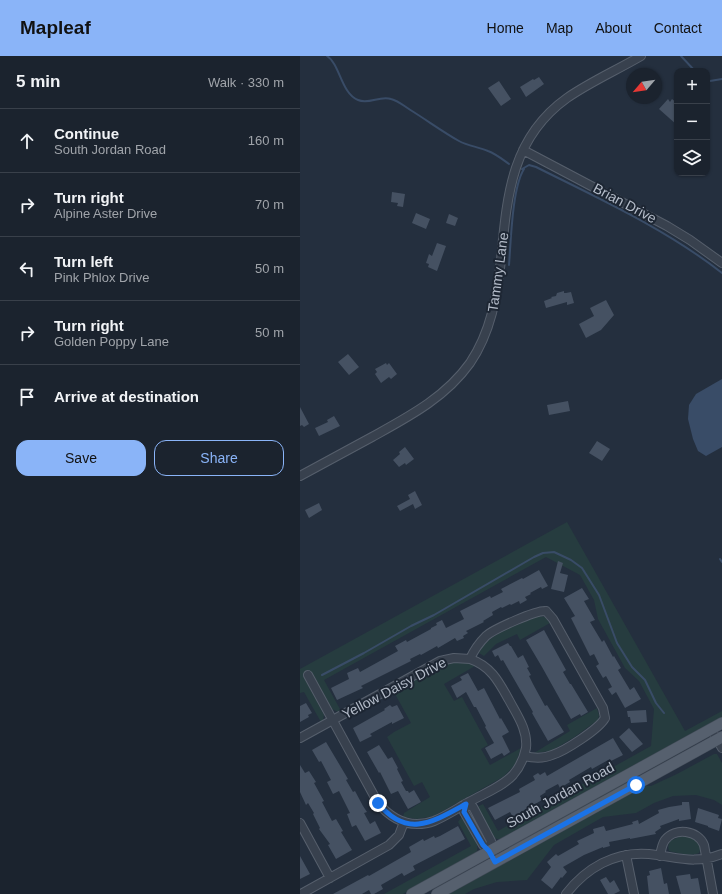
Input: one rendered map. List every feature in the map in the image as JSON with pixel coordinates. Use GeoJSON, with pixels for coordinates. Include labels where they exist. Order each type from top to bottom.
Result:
{"type":"FeatureCollection","features":[{"type":"Feature","properties":{"kind":"main road","name":"South Jordan Road"},"geometry":{"type":"LineString","coordinates":[[412,894],[710,728],[722,723]]}},
{"type":"Feature","properties":{"kind":"main road","name":"South Jordan Road"},"geometry":{"type":"LineString","coordinates":[[437,894],[720,742]]}},
{"type":"Feature","properties":{"kind":"street","name":"Tammy Lane"},"geometry":{"type":"LineString","coordinates":[[300,476],[424,407],[449,387],[470,362],[484,338],[493,313],[498,290],[509,194],[516,166],[523,150],[538,126],[562,102],[577,91],[641,56]]}},
{"type":"Feature","properties":{"kind":"street","name":"Brian Drive"},"geometry":{"type":"LineString","coordinates":[[523,150],[678,232],[722,263]]}},
{"type":"Feature","properties":{"kind":"street"},"geometry":{"type":"LineString","coordinates":[[308,675],[378,803],[390,815],[404,822],[418,824],[431,822],[507,780],[518,768],[524,756],[526,744],[525,735],[520,721],[493,674],[481,664],[470,659],[479,643],[492,632],[547,609],[603,708],[607,718],[573,744],[556,753],[542,758],[524,756]]}},
{"type":"Feature","properties":{"kind":"street","name":"Yellow Daisy Drive"},"geometry":{"type":"LineString","coordinates":[[300,738],[440,661],[454,658],[470,659]]}},
{"type":"Feature","properties":{"kind":"street"},"geometry":{"type":"LineString","coordinates":[[710,728],[720,742]]}},
{"type":"Feature","properties":{"kind":"street"},"geometry":{"type":"LineString","coordinates":[[466,804],[464,812],[483,845],[489,851],[495,862]]}},
{"type":"Feature","properties":{"kind":"street"},"geometry":{"type":"LineString","coordinates":[[301,894],[389,845],[399,834],[404,822]]}},
{"type":"Feature","properties":{"kind":"street"},"geometry":{"type":"LineString","coordinates":[[300,823],[330,878]]}},
{"type":"Feature","properties":{"kind":"street"},"geometry":{"type":"LineString","coordinates":[[660,856],[668,837],[689,832],[696,835],[702,840],[714,894]]}},
{"type":"Feature","properties":{"kind":"street"},"geometry":{"type":"LineString","coordinates":[[566,894],[578,880],[593,868],[610,860],[626,855],[641,854],[687,860],[706,859],[722,854]]}},
{"type":"Feature","properties":{"kind":"street"},"geometry":{"type":"LineString","coordinates":[[626,855],[634,894]]}},
{"type":"Feature","properties":{"kind":"green space"},"geometry":{"type":"Polygon","coordinates":[[[567,522],[685,731],[722,711],[722,718],[502,839],[497,839],[493,837],[477,807],[483,804],[498,831],[651,746],[654,709],[639,681],[625,668],[598,619],[594,600],[580,575],[546,557],[324,680],[341,711],[338,712],[332,709],[312,673],[304,677],[324,715],[321,722],[304,692],[300,693],[300,669],[567,522]]]}},
{"type":"Feature","properties":{"kind":"green space"},"geometry":{"type":"Polygon","coordinates":[[[538,616],[545,617],[550,623],[520,640],[517,634],[496,644],[484,656],[479,653],[483,646],[496,635],[538,616]]]}},
{"type":"Feature","properties":{"kind":"green space"},"geometry":{"type":"Polygon","coordinates":[[[452,662],[467,663],[475,666],[444,684],[454,701],[462,697],[488,745],[481,749],[490,765],[521,748],[515,765],[503,777],[434,816],[417,819],[403,817],[404,813],[430,797],[422,782],[414,786],[387,737],[411,723],[394,692],[438,667],[452,662]]]}},
{"type":"Feature","properties":{"kind":"green space"},"geometry":{"type":"Polygon","coordinates":[[[597,708],[599,715],[598,720],[573,738],[551,751],[534,753],[570,731],[567,725],[597,708]]]}},
{"type":"Feature","properties":{"kind":"green space"},"geometry":{"type":"Polygon","coordinates":[[[714,754],[717,754],[722,763],[722,805],[714,800],[696,795],[673,796],[654,803],[636,813],[603,817],[554,845],[527,880],[497,882],[474,889],[465,894],[447,894],[633,791],[645,786],[651,786],[714,754]]]}},
{"type":"Feature","properties":{"kind":"green space"},"geometry":{"type":"Polygon","coordinates":[[[633,778],[634,780],[524,841],[510,846],[633,778]]]}},
{"type":"Feature","properties":{"kind":"green space"},"geometry":{"type":"Polygon","coordinates":[[[462,816],[476,839],[476,853],[403,894],[384,894],[471,846],[458,822],[462,816]]]}},
{"type":"Feature","properties":{"kind":"green space"},"geometry":{"type":"Polygon","coordinates":[[[679,837],[690,837],[695,840],[701,847],[699,853],[688,855],[669,851],[668,847],[670,841],[679,837]]]}},
{"type":"Feature","properties":{"kind":"water"},"geometry":{"type":"Polygon","coordinates":[[[722,379],[722,447],[706,456],[698,451],[693,439],[688,419],[689,405],[696,394],[722,379]]]}},
{"type":"Feature","properties":{"kind":"building"},"geometry":{"type":"Polygon","coordinates":[[[539,77],[544,84],[526,97],[520,87],[539,77]]]}},
{"type":"Feature","properties":{"kind":"building"},"geometry":{"type":"Polygon","coordinates":[[[499,81],[511,99],[501,106],[488,88],[499,81]]]}},
{"type":"Feature","properties":{"kind":"building"},"geometry":{"type":"Polygon","coordinates":[[[668,99],[670,102],[672,99],[674,101],[674,122],[659,109],[668,99]]]}},
{"type":"Feature","properties":{"kind":"building"},"geometry":{"type":"Polygon","coordinates":[[[392,192],[405,194],[403,207],[397,206],[398,203],[391,202],[392,192]]]}},
{"type":"Feature","properties":{"kind":"building"},"geometry":{"type":"Polygon","coordinates":[[[416,213],[430,219],[426,229],[412,223],[416,213]]]}},
{"type":"Feature","properties":{"kind":"building"},"geometry":{"type":"Polygon","coordinates":[[[449,214],[458,218],[455,226],[446,223],[449,214]]]}},
{"type":"Feature","properties":{"kind":"building"},"geometry":{"type":"Polygon","coordinates":[[[437,243],[446,246],[437,271],[428,267],[429,264],[426,263],[429,254],[432,256],[437,243]]]}},
{"type":"Feature","properties":{"kind":"building"},"geometry":{"type":"Polygon","coordinates":[[[564,291],[564,293],[571,292],[574,303],[567,305],[567,302],[546,308],[544,301],[556,296],[557,293],[564,291]]]}},
{"type":"Feature","properties":{"kind":"building"},"geometry":{"type":"Polygon","coordinates":[[[606,300],[614,315],[601,330],[586,338],[579,324],[594,316],[590,308],[606,300]]]}},
{"type":"Feature","properties":{"kind":"building"},"geometry":{"type":"Polygon","coordinates":[[[348,354],[359,367],[349,375],[338,362],[348,354]]]}},
{"type":"Feature","properties":{"kind":"building"},"geometry":{"type":"Polygon","coordinates":[[[386,363],[387,365],[389,363],[397,374],[391,379],[389,377],[381,383],[375,374],[377,372],[375,369],[386,363]]]}},
{"type":"Feature","properties":{"kind":"building"},"geometry":{"type":"Polygon","coordinates":[[[568,401],[570,411],[549,415],[547,405],[568,401]]]}},
{"type":"Feature","properties":{"kind":"building"},"geometry":{"type":"Polygon","coordinates":[[[300,407],[309,424],[304,427],[302,425],[300,426],[300,407]]]}},
{"type":"Feature","properties":{"kind":"building"},"geometry":{"type":"Polygon","coordinates":[[[334,416],[340,426],[319,436],[315,428],[328,422],[327,420],[334,416]]]}},
{"type":"Feature","properties":{"kind":"building"},"geometry":{"type":"Polygon","coordinates":[[[597,441],[610,449],[602,461],[589,453],[597,441]]]}},
{"type":"Feature","properties":{"kind":"building"},"geometry":{"type":"Polygon","coordinates":[[[405,447],[414,459],[406,465],[405,463],[399,467],[393,460],[405,447]]]}},
{"type":"Feature","properties":{"kind":"building"},"geometry":{"type":"Polygon","coordinates":[[[415,491],[422,505],[415,509],[413,504],[400,511],[397,506],[410,499],[408,495],[415,491]]]}},
{"type":"Feature","properties":{"kind":"building"},"geometry":{"type":"Polygon","coordinates":[[[319,503],[322,510],[309,518],[305,510],[319,503]]]}},
{"type":"Feature","properties":{"kind":"building"},"geometry":{"type":"Polygon","coordinates":[[[558,561],[563,563],[560,573],[568,575],[564,592],[551,589],[558,561]]]}},
{"type":"Feature","properties":{"kind":"building"},"geometry":{"type":"Polygon","coordinates":[[[539,570],[548,586],[542,589],[541,587],[530,593],[531,594],[525,597],[527,600],[520,604],[519,601],[502,608],[501,607],[492,612],[493,615],[483,621],[484,622],[466,631],[468,633],[463,636],[464,638],[457,641],[455,638],[438,648],[437,646],[421,655],[420,654],[410,659],[411,661],[361,686],[363,688],[337,700],[331,688],[349,679],[347,673],[358,668],[360,672],[398,651],[395,646],[406,640],[407,642],[431,629],[437,625],[436,623],[442,620],[446,628],[464,619],[460,611],[490,596],[491,598],[503,592],[501,589],[539,570]]]}},
{"type":"Feature","properties":{"kind":"building"},"geometry":{"type":"Polygon","coordinates":[[[582,588],[589,599],[584,601],[595,620],[590,622],[602,642],[604,640],[613,657],[614,656],[621,668],[618,670],[630,690],[634,687],[641,699],[625,708],[616,692],[612,695],[608,689],[612,687],[606,676],[603,678],[596,666],[599,664],[594,654],[590,656],[571,618],[575,616],[564,598],[582,588]]]}},
{"type":"Feature","properties":{"kind":"building"},"geometry":{"type":"Polygon","coordinates":[[[544,630],[566,670],[563,672],[588,712],[581,716],[580,714],[571,719],[526,640],[544,630]]]}},
{"type":"Feature","properties":{"kind":"building"},"geometry":{"type":"Polygon","coordinates":[[[508,643],[518,658],[523,655],[529,667],[527,668],[531,675],[529,676],[533,684],[545,706],[547,705],[564,732],[548,741],[503,660],[501,661],[498,655],[495,657],[492,651],[508,643]]]}},
{"type":"Feature","properties":{"kind":"building"},"geometry":{"type":"Polygon","coordinates":[[[468,673],[478,691],[484,688],[500,719],[501,718],[509,732],[502,736],[510,752],[504,756],[502,753],[491,759],[485,748],[494,743],[476,707],[474,707],[466,692],[457,698],[451,686],[462,680],[460,677],[468,673]]]}},
{"type":"Feature","properties":{"kind":"building"},"geometry":{"type":"Polygon","coordinates":[[[306,703],[312,713],[308,715],[309,717],[300,722],[300,706],[306,703]]]}},
{"type":"Feature","properties":{"kind":"building"},"geometry":{"type":"Polygon","coordinates":[[[390,705],[392,707],[397,705],[404,718],[392,724],[392,722],[370,734],[372,736],[360,742],[353,728],[385,710],[384,709],[390,705]]]}},
{"type":"Feature","properties":{"kind":"building"},"geometry":{"type":"Polygon","coordinates":[[[646,710],[647,722],[631,723],[627,711],[646,710]]]}},
{"type":"Feature","properties":{"kind":"building"},"geometry":{"type":"Polygon","coordinates":[[[629,728],[643,744],[632,752],[619,737],[629,728]]]}},
{"type":"Feature","properties":{"kind":"building"},"geometry":{"type":"Polygon","coordinates":[[[613,738],[623,755],[611,761],[610,759],[592,769],[591,767],[569,780],[570,782],[560,788],[558,784],[545,791],[546,792],[540,796],[542,800],[513,817],[510,812],[495,820],[488,808],[520,792],[519,789],[535,780],[533,776],[538,773],[540,775],[545,772],[547,776],[613,738]]]}},
{"type":"Feature","properties":{"kind":"building"},"geometry":{"type":"Polygon","coordinates":[[[326,742],[348,779],[346,780],[353,792],[355,791],[367,812],[364,813],[370,824],[375,821],[381,833],[365,841],[356,825],[352,827],[347,814],[350,813],[339,791],[333,794],[327,782],[331,780],[321,761],[319,762],[312,750],[326,742]]]}},
{"type":"Feature","properties":{"kind":"building"},"geometry":{"type":"Polygon","coordinates":[[[379,745],[388,759],[392,757],[398,768],[397,769],[403,781],[401,782],[406,791],[409,793],[414,790],[421,802],[408,809],[398,791],[391,794],[380,772],[379,773],[367,752],[379,745]]]}},
{"type":"Feature","properties":{"kind":"building"},"geometry":{"type":"Polygon","coordinates":[[[300,765],[305,773],[309,771],[316,782],[314,783],[324,801],[322,802],[332,821],[336,819],[343,831],[341,832],[352,850],[336,859],[328,845],[330,844],[319,829],[320,828],[313,814],[314,813],[308,803],[306,805],[300,792],[300,765]]]}},
{"type":"Feature","properties":{"kind":"building"},"geometry":{"type":"Polygon","coordinates":[[[682,802],[689,802],[691,819],[679,821],[679,819],[660,826],[661,828],[655,832],[656,834],[609,842],[610,846],[603,847],[584,855],[563,867],[567,872],[552,889],[541,880],[551,867],[547,862],[556,854],[558,856],[579,844],[577,841],[594,833],[593,829],[604,826],[606,831],[633,824],[632,822],[638,820],[639,824],[659,813],[658,810],[682,805],[682,802]]]}},
{"type":"Feature","properties":{"kind":"building"},"geometry":{"type":"Polygon","coordinates":[[[698,808],[719,815],[718,818],[722,819],[719,831],[695,822],[698,808]]]}},
{"type":"Feature","properties":{"kind":"building"},"geometry":{"type":"Polygon","coordinates":[[[458,826],[465,839],[413,866],[415,870],[404,876],[402,873],[381,885],[383,889],[374,894],[371,894],[369,890],[362,894],[333,894],[368,875],[369,876],[411,852],[409,847],[423,839],[424,841],[434,836],[435,838],[458,826]]]}},
{"type":"Feature","properties":{"kind":"building"},"geometry":{"type":"Polygon","coordinates":[[[300,856],[310,874],[300,879],[300,856]]]}},
{"type":"Feature","properties":{"kind":"building"},"geometry":{"type":"Polygon","coordinates":[[[661,868],[664,884],[667,883],[669,894],[649,894],[647,876],[650,875],[649,871],[661,868]]]}},
{"type":"Feature","properties":{"kind":"building"},"geometry":{"type":"Polygon","coordinates":[[[690,874],[691,879],[698,878],[701,894],[681,894],[676,876],[690,874]]]}},
{"type":"Feature","properties":{"kind":"building"},"geometry":{"type":"Polygon","coordinates":[[[606,877],[610,883],[614,880],[620,891],[614,894],[608,894],[600,880],[606,877]]]}},
{"type":"Feature","properties":{"kind":"waterway"},"geometry":{"type":"LineString","coordinates":[[327,56],[335,65],[348,91],[358,100],[366,101],[383,98],[394,100],[459,141],[491,152],[509,164]]}},
{"type":"Feature","properties":{"kind":"waterway"},"geometry":{"type":"LineString","coordinates":[[681,56],[692,68]]}},
{"type":"Feature","properties":{"kind":"waterway"},"geometry":{"type":"LineString","coordinates":[[710,81],[722,79]]}},
{"type":"Feature","properties":{"kind":"waterway"},"geometry":{"type":"LineString","coordinates":[[522,169],[529,165],[536,167],[608,203],[678,242],[722,273]]}},
{"type":"Feature","properties":{"kind":"waterway"},"geometry":{"type":"LineString","coordinates":[[509,265],[511,229],[515,201],[520,178],[524,169]]}},
{"type":"Feature","properties":{"kind":"waterway"},"geometry":{"type":"LineString","coordinates":[[322,675],[434,615],[534,557],[543,553],[554,552],[571,560],[582,568],[599,595],[617,643],[632,667],[645,680],[656,703],[664,713]]}},
{"type":"Feature","properties":{"kind":"route"},"geometry":{"type":"LineString","coordinates":[[378,803],[390,815],[400,821],[418,824],[428,823],[466,804],[464,812],[483,845],[489,851],[495,862],[602,802],[636,785]]}}]}
